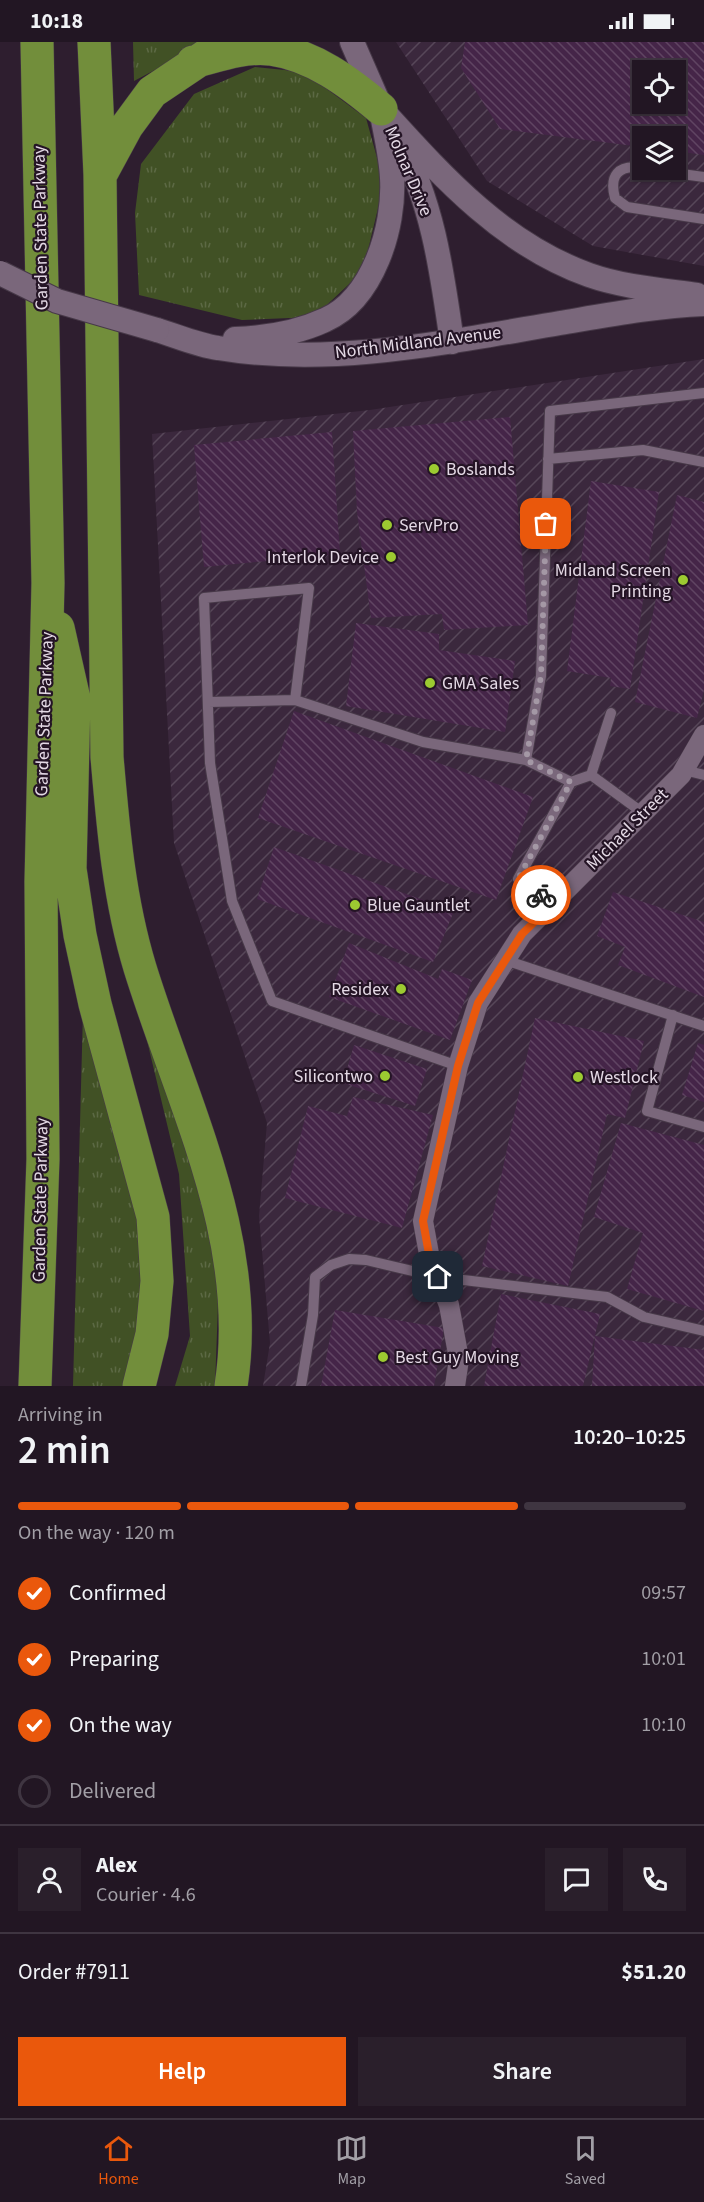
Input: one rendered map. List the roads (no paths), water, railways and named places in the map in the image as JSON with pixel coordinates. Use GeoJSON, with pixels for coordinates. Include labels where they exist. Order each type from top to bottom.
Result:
{"type":"FeatureCollection","features":[{"type":"Feature","properties":{"kind":"highway","name":"Garden State Parkway"},"geometry":{"type":"LineString","coordinates":[[35,1386],[43,1159],[41,859],[48,583],[37,42]]}},
{"type":"Feature","properties":{"kind":"highway"},"geometry":{"type":"LineString","coordinates":[[94,42],[100,175],[107,757],[114,839],[140,966],[205,1155],[224,1219],[234,1286],[236,1353],[231,1386]]}},
{"type":"Feature","properties":{"kind":"highway"},"geometry":{"type":"LineString","coordinates":[[100,175],[127,126],[152,92],[193,62],[228,42]]}},
{"type":"Feature","properties":{"kind":"highway"},"geometry":{"type":"LineString","coordinates":[[193,62],[232,51],[268,49],[300,57],[331,71],[381,110]]}},
{"type":"Feature","properties":{"kind":"highway"},"geometry":{"type":"LineString","coordinates":[[48,583],[74,699],[70,869],[80,935],[95,1004],[153,1217],[158,1281],[152,1334],[139,1386]]}},
{"type":"Feature","properties":{"kind":"street","name":"Molnar Drive"},"geometry":{"type":"LineString","coordinates":[[352,42],[381,110],[404,151],[423,196],[436,237],[452,342]]}},
{"type":"Feature","properties":{"kind":"street"},"geometry":{"type":"LineString","coordinates":[[381,110],[471,203],[508,234],[543,255],[590,275],[639,287],[704,296]]}},
{"type":"Feature","properties":{"kind":"street"},"geometry":{"type":"LineString","coordinates":[[157,330],[236,339],[286,333],[327,320],[358,294],[378,262],[390,222],[392,178],[381,110]]}},
{"type":"Feature","properties":{"kind":"street","name":"North Midland Avenue"},"geometry":{"type":"LineString","coordinates":[[0,273],[57,301],[216,348],[280,354],[345,353],[452,342],[622,312],[704,304]]}},
{"type":"Feature","properties":{"kind":"street","name":"Michael Street"},"geometry":{"type":"LineString","coordinates":[[455,1386],[459,1359],[449,1305],[429,1254],[423,1221],[458,1066],[478,1003],[522,934],[684,770],[704,735]]}},
{"type":"Feature","properties":{"kind":"lane"},"geometry":{"type":"LineString","coordinates":[[632,167],[627,167],[616,174],[612,185],[615,198],[627,207],[704,219]]}},
{"type":"Feature","properties":{"kind":"lane"},"geometry":{"type":"LineString","coordinates":[[686,175],[704,177]]}},
{"type":"Feature","properties":{"kind":"lane"},"geometry":{"type":"LineString","coordinates":[[526,760],[541,676],[550,411],[704,393]]}},
{"type":"Feature","properties":{"kind":"lane"},"geometry":{"type":"LineString","coordinates":[[548,459],[643,450],[704,462]]}},
{"type":"Feature","properties":{"kind":"lane"},"geometry":{"type":"LineString","coordinates":[[295,700],[309,588],[204,598],[210,763],[232,901],[272,1001],[458,1066]]}},
{"type":"Feature","properties":{"kind":"lane"},"geometry":{"type":"LineString","coordinates":[[208,702],[295,700],[423,742],[526,760],[571,782]]}},
{"type":"Feature","properties":{"kind":"lane"},"geometry":{"type":"LineString","coordinates":[[591,775],[610,713]]}},
{"type":"Feature","properties":{"kind":"lane"},"geometry":{"type":"LineString","coordinates":[[684,770],[704,775]]}},
{"type":"Feature","properties":{"kind":"lane"},"geometry":{"type":"LineString","coordinates":[[554,903],[518,879],[571,782],[591,775]]}},
{"type":"Feature","properties":{"kind":"lane"},"geometry":{"type":"LineString","coordinates":[[591,775],[643,813]]}},
{"type":"Feature","properties":{"kind":"lane"},"geometry":{"type":"LineString","coordinates":[[505,960],[704,1026]]}},
{"type":"Feature","properties":{"kind":"lane"},"geometry":{"type":"LineString","coordinates":[[673,1015],[647,1111],[704,1127]]}},
{"type":"Feature","properties":{"kind":"lane"},"geometry":{"type":"LineString","coordinates":[[301,1386],[313,1315],[315,1277],[331,1265],[349,1259],[366,1260],[438,1277],[607,1298],[644,1317],[704,1331]]}},
{"type":"Feature","properties":{"kind":"place","name":"Boslands"},"geometry":{"type":"Point","coordinates":[434,469]}},
{"type":"Feature","properties":{"kind":"place","name":"ServPro"},"geometry":{"type":"Point","coordinates":[387,525]}},
{"type":"Feature","properties":{"kind":"place","name":"Interlok Device"},"geometry":{"type":"Point","coordinates":[391,557]}},
{"type":"Feature","properties":{"kind":"place","name":"Midland Screen Printing"},"geometry":{"type":"Point","coordinates":[683,580]}},
{"type":"Feature","properties":{"kind":"place","name":"GMA Sales"},"geometry":{"type":"Point","coordinates":[430,683]}},
{"type":"Feature","properties":{"kind":"place","name":"Blue Gauntlet"},"geometry":{"type":"Point","coordinates":[355,905]}},
{"type":"Feature","properties":{"kind":"place","name":"Residex"},"geometry":{"type":"Point","coordinates":[401,989]}},
{"type":"Feature","properties":{"kind":"place","name":"Silicontwo"},"geometry":{"type":"Point","coordinates":[385,1076]}},
{"type":"Feature","properties":{"kind":"place","name":"Westlock"},"geometry":{"type":"Point","coordinates":[578,1077]}},
{"type":"Feature","properties":{"kind":"place","name":"Best Guy Moving"},"geometry":{"type":"Point","coordinates":[383,1357]}}]}
